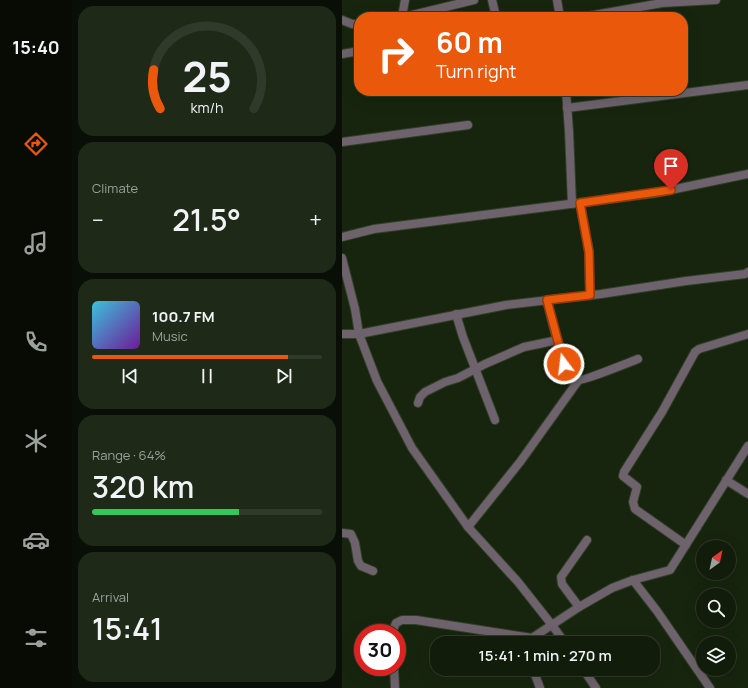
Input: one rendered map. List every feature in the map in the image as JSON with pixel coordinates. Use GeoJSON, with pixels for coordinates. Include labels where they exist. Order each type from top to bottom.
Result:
{"type":"FeatureCollection","features":[{"type":"Feature","properties":{"kind":"street"},"geometry":{"type":"LineString","coordinates":[[404,12],[405,0]]}},
{"type":"Feature","properties":{"kind":"street"},"geometry":{"type":"LineString","coordinates":[[424,12],[474,0]]}},
{"type":"Feature","properties":{"kind":"street"},"geometry":{"type":"LineString","coordinates":[[492,0],[495,12]]}},
{"type":"Feature","properties":{"kind":"street"},"geometry":{"type":"LineString","coordinates":[[557,0],[559,12]]}},
{"type":"Feature","properties":{"kind":"street"},"geometry":{"type":"LineString","coordinates":[[612,12],[662,3],[716,0]]}},
{"type":"Feature","properties":{"kind":"street"},"geometry":{"type":"LineString","coordinates":[[342,20],[354,24]]}},
{"type":"Feature","properties":{"kind":"street"},"geometry":{"type":"LineString","coordinates":[[342,54],[354,52]]}},
{"type":"Feature","properties":{"kind":"street"},"geometry":{"type":"LineString","coordinates":[[688,93],[748,85]]}},
{"type":"Feature","properties":{"kind":"street"},"geometry":{"type":"LineString","coordinates":[[566,96],[576,203],[589,252],[590,295]]}},
{"type":"Feature","properties":{"kind":"street"},"geometry":{"type":"LineString","coordinates":[[567,108],[661,96]]}},
{"type":"Feature","properties":{"kind":"street"},"geometry":{"type":"LineString","coordinates":[[342,142],[468,125]]}},
{"type":"Feature","properties":{"kind":"street"},"geometry":{"type":"LineString","coordinates":[[342,237],[374,229],[656,193],[748,174]]}},
{"type":"Feature","properties":{"kind":"street"},"geometry":{"type":"LineString","coordinates":[[342,258],[355,309],[359,334],[377,382],[412,448],[468,527],[518,582],[560,636]]}},
{"type":"Feature","properties":{"kind":"street"},"geometry":{"type":"LineString","coordinates":[[342,334],[359,334],[506,305],[745,274],[748,272]]}},
{"type":"Feature","properties":{"kind":"street"},"geometry":{"type":"LineString","coordinates":[[547,300],[564,364],[573,378],[578,381]]}},
{"type":"Feature","properties":{"kind":"street"},"geometry":{"type":"LineString","coordinates":[[456,314],[463,337],[495,420]]}},
{"type":"Feature","properties":{"kind":"street"},"geometry":{"type":"LineString","coordinates":[[686,545],[635,509],[633,502],[637,487],[623,476],[624,472],[662,412],[695,352],[699,349],[748,334]]}},
{"type":"Feature","properties":{"kind":"street"},"geometry":{"type":"LineString","coordinates":[[418,403],[420,397],[425,392],[445,382],[458,378],[524,347],[558,340]]}},
{"type":"Feature","properties":{"kind":"street"},"geometry":{"type":"LineString","coordinates":[[468,527],[520,462],[578,381],[624,366],[638,359]]}},
{"type":"Feature","properties":{"kind":"street"},"geometry":{"type":"LineString","coordinates":[[538,636],[579,607],[612,588],[633,580],[670,570],[748,446]]}},
{"type":"Feature","properties":{"kind":"street"},"geometry":{"type":"LineString","coordinates":[[726,480],[748,494]]}},
{"type":"Feature","properties":{"kind":"street"},"geometry":{"type":"LineString","coordinates":[[342,533],[351,534],[355,543],[358,561],[361,566],[373,571]]}},
{"type":"Feature","properties":{"kind":"street"},"geometry":{"type":"LineString","coordinates":[[579,607],[562,584],[561,577],[587,540]]}},
{"type":"Feature","properties":{"kind":"street"},"geometry":{"type":"LineString","coordinates":[[633,580],[657,611],[710,688]]}},
{"type":"Feature","properties":{"kind":"street"},"geometry":{"type":"LineString","coordinates":[[396,624],[402,620],[416,620],[504,636]]}},
{"type":"Feature","properties":{"kind":"street"},"geometry":{"type":"LineString","coordinates":[[394,676],[395,688]]}},
{"type":"Feature","properties":{"kind":"street"},"geometry":{"type":"LineString","coordinates":[[536,676],[540,688]]}},
{"type":"Feature","properties":{"kind":"street"},"geometry":{"type":"LineString","coordinates":[[588,676],[596,688]]}},
{"type":"Feature","properties":{"kind":"route"},"geometry":{"type":"LineString","coordinates":[[564,364],[547,300],[590,295],[589,252],[580,203],[671,190]]}}]}
